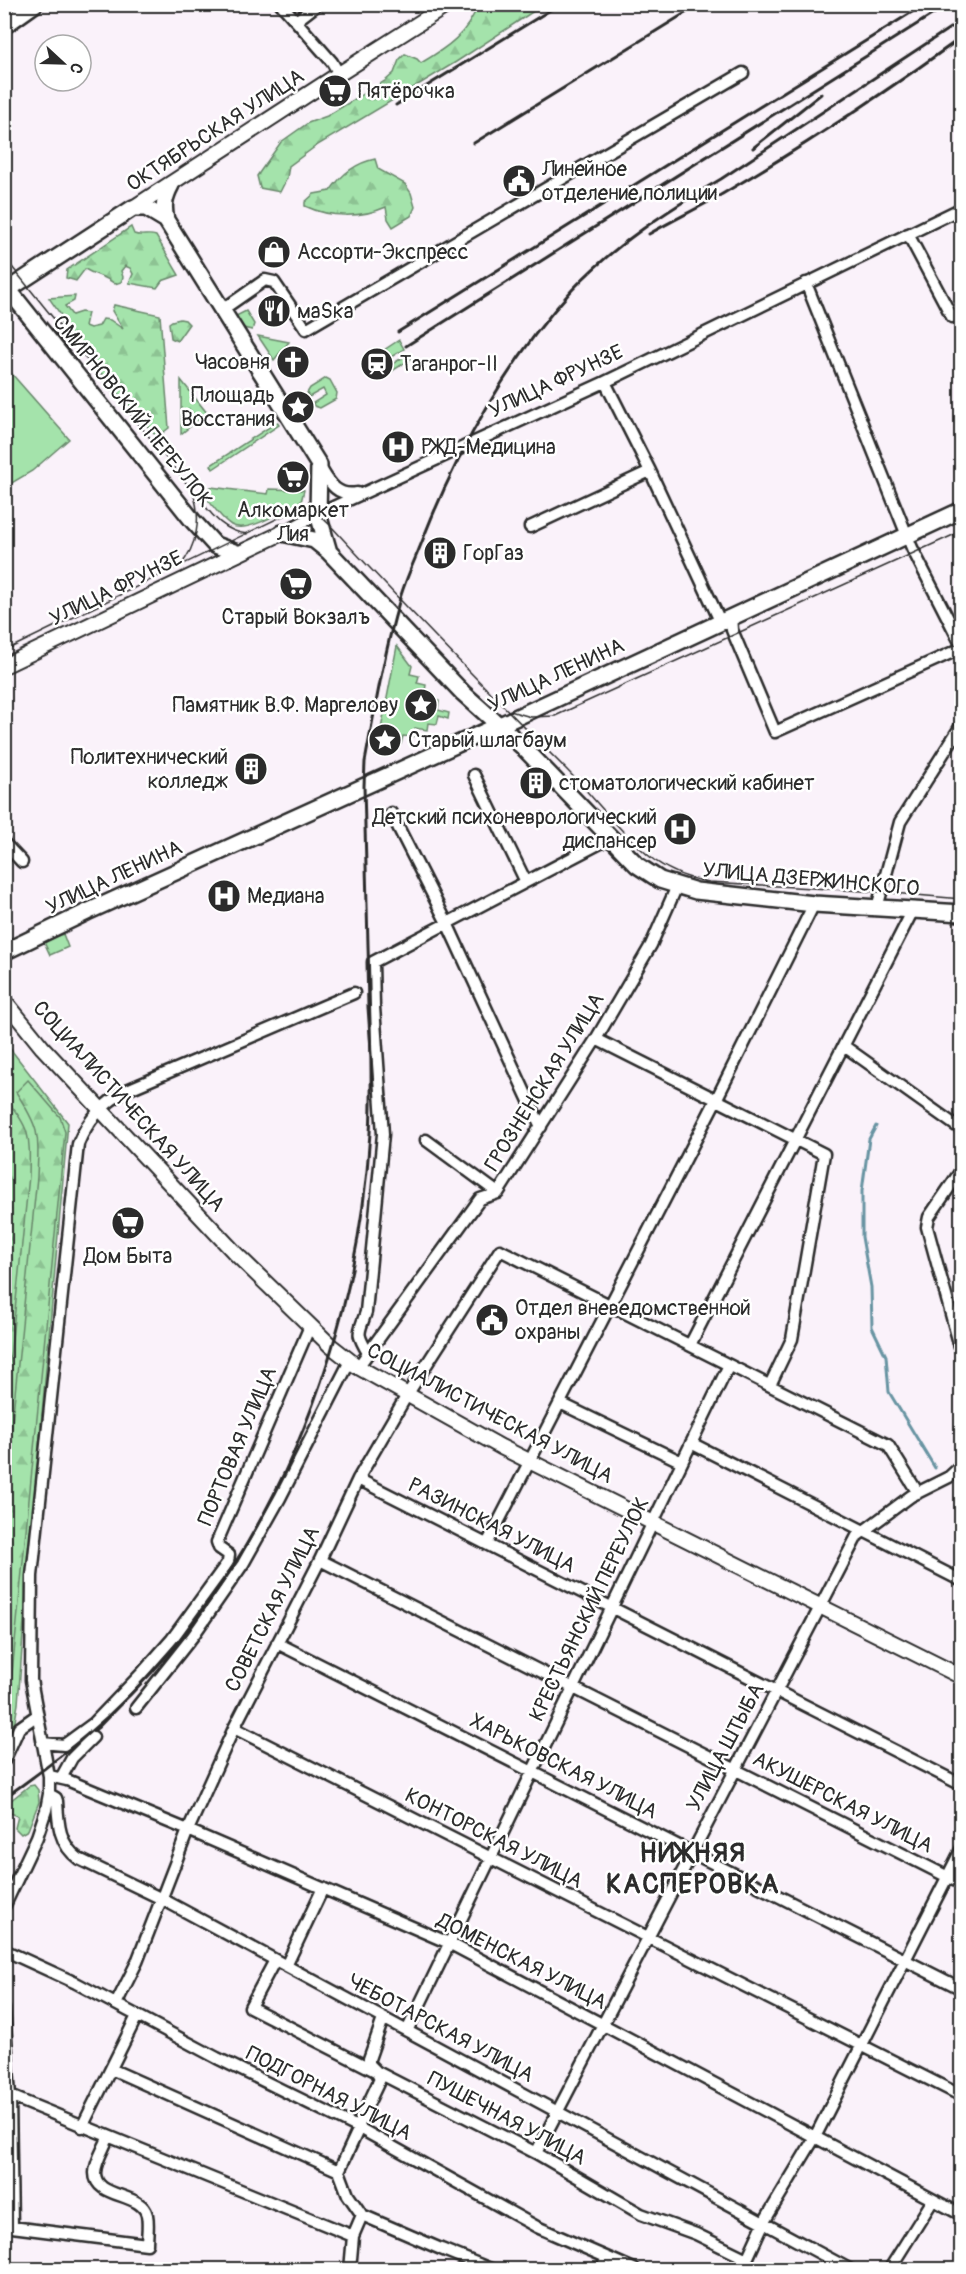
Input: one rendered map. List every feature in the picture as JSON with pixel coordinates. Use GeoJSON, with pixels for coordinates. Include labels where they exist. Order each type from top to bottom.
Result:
{"type":"FeatureCollection","features":[{"type":"Feature","properties":{"kind":"main road"},"geometry":{"type":"LineString","coordinates":[[4,26],[35,4]]}},
{"type":"Feature","properties":{"kind":"main road"},"geometry":{"type":"LineString","coordinates":[[171,185],[164,198],[166,220],[319,465],[318,514]]}},
{"type":"Feature","properties":{"kind":"main road"},"geometry":{"type":"LineString","coordinates":[[134,208],[146,208],[166,220]]}},
{"type":"Feature","properties":{"kind":"main road","name":"ОКТЯБРЬСКАЯ УЛИЦА"},"geometry":{"type":"LineString","coordinates":[[6,288],[134,208]]}},
{"type":"Feature","properties":{"kind":"main road","name":"СМИРНОВСКИЙ ПЕРЕУЛОК"},"geometry":{"type":"LineString","coordinates":[[6,288],[215,545],[237,553]]}},
{"type":"Feature","properties":{"kind":"main road","name":"УЛИЦА ЛЕНИНА"},"geometry":{"type":"LineString","coordinates":[[4,952],[962,510]]}},
{"type":"Feature","properties":{"kind":"main road","name":"УЛИЦА ДЗЕРЖИНСКОГО"},"geometry":{"type":"LineString","coordinates":[[318,514],[329,552],[456,685],[563,788],[610,838],[650,874],[676,886],[722,895],[813,904],[962,913]]}},
{"type":"Feature","properties":{"kind":"main road"},"geometry":{"type":"LineString","coordinates":[[282,533],[314,540],[329,552]]}},
{"type":"Feature","properties":{"kind":"street"},"geometry":{"type":"LineString","coordinates":[[281,4],[332,62],[339,74]]}},
{"type":"Feature","properties":{"kind":"street"},"geometry":{"type":"LineString","coordinates":[[296,21],[318,4]]}},
{"type":"Feature","properties":{"kind":"street","name":"ОКТЯБРЬСКАЯ УЛИЦА"},"geometry":{"type":"LineString","coordinates":[[134,208],[449,4]]}},
{"type":"Feature","properties":{"kind":"street"},"geometry":{"type":"LineString","coordinates":[[222,310],[266,280],[277,285],[306,329],[744,72]]}},
{"type":"Feature","properties":{"kind":"street","name":"УЛИЦА ФРУНЗЕ"},"geometry":{"type":"LineString","coordinates":[[4,666],[318,514],[605,382],[962,208]]}},
{"type":"Feature","properties":{"kind":"street"},"geometry":{"type":"LineString","coordinates":[[909,234],[952,317],[962,312]]}},
{"type":"Feature","properties":{"kind":"street"},"geometry":{"type":"LineString","coordinates":[[605,382],[732,630],[775,732],[962,647],[912,548],[806,283]]}},
{"type":"Feature","properties":{"kind":"street"},"geometry":{"type":"LineString","coordinates":[[319,465],[334,488],[348,494],[372,490]]}},
{"type":"Feature","properties":{"kind":"street"},"geometry":{"type":"LineString","coordinates":[[530,527],[650,471]]}},
{"type":"Feature","properties":{"kind":"street"},"geometry":{"type":"LineString","coordinates":[[314,540],[318,514]]}},
{"type":"Feature","properties":{"kind":"street"},"geometry":{"type":"LineString","coordinates":[[877,908],[900,822],[962,724]]}},
{"type":"Feature","properties":{"kind":"street"},"geometry":{"type":"LineString","coordinates":[[474,775],[526,882]]}},
{"type":"Feature","properties":{"kind":"street"},"geometry":{"type":"LineString","coordinates":[[391,813],[447,923],[541,1127]]}},
{"type":"Feature","properties":{"kind":"street"},"geometry":{"type":"LineString","coordinates":[[368,1353],[358,1338],[358,1334],[366,1311],[383,1134],[373,962],[610,838]]}},
{"type":"Feature","properties":{"kind":"street"},"geometry":{"type":"LineString","coordinates":[[4,843],[22,862]]}},
{"type":"Feature","properties":{"kind":"street","name":"ГРОЗНЕНСКАЯ УЛИЦА"},"geometry":{"type":"LineString","coordinates":[[354,1364],[368,1353],[480,1199],[498,1193],[596,1039],[651,945],[676,886]]}},
{"type":"Feature","properties":{"kind":"street"},"geometry":{"type":"LineString","coordinates":[[487,1545],[717,1100],[813,904]]}},
{"type":"Feature","properties":{"kind":"street"},"geometry":{"type":"LineString","coordinates":[[690,1345],[913,910]]}},
{"type":"Feature","properties":{"kind":"street"},"geometry":{"type":"LineString","coordinates":[[4,1906],[37,1837],[49,1794],[49,1776],[31,1680],[32,1576],[76,1157],[81,1136],[101,1108],[127,1090],[354,993]]}},
{"type":"Feature","properties":{"kind":"street","name":"СОЦИАЛИСТИЧЕСКАЯ УЛИЦА"},"geometry":{"type":"LineString","coordinates":[[4,1000],[42,1047],[236,1254],[310,1326],[354,1364],[530,1461],[962,1677]]}},
{"type":"Feature","properties":{"kind":"street"},"geometry":{"type":"LineString","coordinates":[[596,1039],[824,1154],[792,1339],[770,1385]]}},
{"type":"Feature","properties":{"kind":"street"},"geometry":{"type":"LineString","coordinates":[[844,1046],[962,1130]]}},
{"type":"Feature","properties":{"kind":"street"},"geometry":{"type":"LineString","coordinates":[[426,1140],[498,1193]]}},
{"type":"Feature","properties":{"kind":"street"},"geometry":{"type":"LineString","coordinates":[[962,1169],[929,1217],[927,1227],[958,1327],[962,1354]]}},
{"type":"Feature","properties":{"kind":"street","name":"СОВЕТСКАЯ УЛИЦА"},"geometry":{"type":"LineString","coordinates":[[116,2004],[137,1962],[188,1830],[234,1728],[320,1560],[358,1479],[407,1395],[500,1250],[610,1305]]}},
{"type":"Feature","properties":{"kind":"street"},"geometry":{"type":"LineString","coordinates":[[610,1305],[888,1445],[918,1493]]}},
{"type":"Feature","properties":{"kind":"street","name":"ПОРТОВАЯ УЛИЦА"},"geometry":{"type":"LineString","coordinates":[[42,1743],[67,1744],[94,1723],[172,1639],[228,1562],[229,1555],[219,1548],[217,1542],[310,1326]]}},
{"type":"Feature","properties":{"kind":"street"},"geometry":{"type":"LineString","coordinates":[[136,1708],[193,1636],[243,1564],[354,1364]]}},
{"type":"Feature","properties":{"kind":"street","name":"КРЕСТЬЯНСКИЙ ПЕРЕУЛОК"},"geometry":{"type":"LineString","coordinates":[[406,2031],[729,1365]]}},
{"type":"Feature","properties":{"kind":"street"},"geometry":{"type":"LineString","coordinates":[[560,1403],[682,1462]]}},
{"type":"Feature","properties":{"kind":"street"},"geometry":{"type":"LineString","coordinates":[[691,1443],[962,1581]]}},
{"type":"Feature","properties":{"kind":"street","name":"УЛИЦА ШТЫБА"},"geometry":{"type":"LineString","coordinates":[[536,2153],[857,1536],[918,1493],[949,1477],[962,1465]]}},
{"type":"Feature","properties":{"kind":"street","name":"РАЗИНСКАЯ УЛИЦА"},"geometry":{"type":"LineString","coordinates":[[358,1479],[962,1785]]}},
{"type":"Feature","properties":{"kind":"street","name":"АКУШЕРСКАЯ УЛИЦА"},"geometry":{"type":"LineString","coordinates":[[320,1560],[962,1884]]}},
{"type":"Feature","properties":{"kind":"street","name":"ХАРЬКОВСКАЯ УЛИЦА"},"geometry":{"type":"LineString","coordinates":[[277,1643],[962,1989]]}},
{"type":"Feature","properties":{"kind":"street"},"geometry":{"type":"LineString","coordinates":[[4,1761],[20,1728],[36,1716]]}},
{"type":"Feature","properties":{"kind":"street","name":"КОНТОРСКАЯ УЛИЦА"},"geometry":{"type":"LineString","coordinates":[[234,1728],[962,2096]]}},
{"type":"Feature","properties":{"kind":"street"},"geometry":{"type":"LineString","coordinates":[[61,1778],[72,1758],[93,1737]]}},
{"type":"Feature","properties":{"kind":"street","name":"ДОМЕНСКАЯ УЛИЦА"},"geometry":{"type":"LineString","coordinates":[[49,1776],[61,1778],[188,1830],[449,1943],[962,2215]]}},
{"type":"Feature","properties":{"kind":"street","name":"ЧЕБОТАРСКАЯ УЛИЦА"},"geometry":{"type":"LineString","coordinates":[[49,1794],[56,1798],[61,1836],[75,1856],[162,1899],[851,2270]]}},
{"type":"Feature","properties":{"kind":"street"},"geometry":{"type":"LineString","coordinates":[[742,2270],[764,2222],[814,2137],[862,2046],[962,1848]]}},
{"type":"Feature","properties":{"kind":"street"},"geometry":{"type":"LineString","coordinates":[[286,1966],[323,1888]]}},
{"type":"Feature","properties":{"kind":"street","name":"ПОДГОРНАЯ УЛИЦА"},"geometry":{"type":"LineString","coordinates":[[4,1950],[76,1983],[136,2016],[359,2128],[537,2227],[636,2270]]}},
{"type":"Feature","properties":{"kind":"street","name":"ПУШЕЧНАЯ УЛИЦА"},"geometry":{"type":"LineString","coordinates":[[275,1960],[250,2007],[536,2153],[641,2214],[696,2234],[747,2259]]}},
{"type":"Feature","properties":{"kind":"street"},"geometry":{"type":"LineString","coordinates":[[4,2009],[10,2096],[12,2227],[147,2244],[147,2214],[142,2206],[103,2188],[96,2179],[94,2171],[108,2138]]}},
{"type":"Feature","properties":{"kind":"street"},"geometry":{"type":"LineString","coordinates":[[82,2127],[136,2016]]}},
{"type":"Feature","properties":{"kind":"street"},"geometry":{"type":"LineString","coordinates":[[339,2171],[380,2079],[369,2064],[369,2059],[383,2019]]}},
{"type":"Feature","properties":{"kind":"street"},"geometry":{"type":"LineString","coordinates":[[111,2069],[339,2171],[348,2195],[362,2215],[493,2270]]}},
{"type":"Feature","properties":{"kind":"street"},"geometry":{"type":"LineString","coordinates":[[10,2096],[108,2138],[353,2236]]}},
{"type":"Feature","properties":{"kind":"street"},"geometry":{"type":"LineString","coordinates":[[889,2270],[933,2200]]}},
{"type":"Feature","properties":{"kind":"street"},"geometry":{"type":"LineString","coordinates":[[350,2270],[353,2236],[362,2215]]}},
{"type":"Feature","properties":{"kind":"street"},"geometry":{"type":"LineString","coordinates":[[601,2270],[607,2258]]}},
{"type":"Feature","properties":{"kind":"green space"},"geometry":{"type":"Polygon","coordinates":[[[478,5],[543,5],[456,62],[316,146],[289,166],[287,178],[280,192],[260,188],[257,176],[281,142],[308,123],[327,116],[385,81],[394,73],[399,60],[405,54],[421,63],[440,51],[462,32],[478,5]]]}},
{"type":"Feature","properties":{"kind":"green space"},"geometry":{"type":"Polygon","coordinates":[[[375,159],[378,169],[405,184],[411,193],[415,207],[411,216],[393,227],[388,219],[386,207],[367,213],[346,215],[325,213],[305,206],[305,202],[314,194],[330,191],[349,170],[375,159]]]}},
{"type":"Feature","properties":{"kind":"green space"},"geometry":{"type":"Polygon","coordinates":[[[131,227],[134,234],[156,236],[179,275],[162,281],[157,288],[129,283],[133,274],[130,268],[125,266],[121,271],[123,277],[121,282],[115,284],[85,269],[76,281],[66,278],[67,270],[131,227]]]}},
{"type":"Feature","properties":{"kind":"green space"},"geometry":{"type":"Polygon","coordinates":[[[75,296],[74,301],[65,306],[72,315],[81,312],[88,313],[85,326],[90,328],[99,326],[103,319],[110,320],[123,329],[112,311],[114,305],[160,315],[169,428],[157,437],[60,326],[63,318],[49,298],[75,296]]]}},
{"type":"Feature","properties":{"kind":"green space"},"geometry":{"type":"Polygon","coordinates":[[[246,311],[254,324],[252,330],[239,327],[234,317],[246,311]]]}},
{"type":"Feature","properties":{"kind":"green space"},"geometry":{"type":"Polygon","coordinates":[[[180,319],[189,324],[177,341],[171,338],[169,323],[180,319]]]}},
{"type":"Feature","properties":{"kind":"green space"},"geometry":{"type":"Polygon","coordinates":[[[258,336],[289,342],[274,360],[258,336]]]}},
{"type":"Feature","properties":{"kind":"green space"},"geometry":{"type":"Polygon","coordinates":[[[399,340],[404,349],[383,362],[378,354],[399,340]]]}},
{"type":"Feature","properties":{"kind":"green space"},"geometry":{"type":"Polygon","coordinates":[[[408,354],[411,359],[389,373],[386,368],[408,354]]]}},
{"type":"Feature","properties":{"kind":"green space"},"geometry":{"type":"Polygon","coordinates":[[[4,365],[69,439],[32,471],[5,487],[4,365]]]}},
{"type":"Feature","properties":{"kind":"green space"},"geometry":{"type":"Polygon","coordinates":[[[326,378],[330,380],[337,393],[336,399],[320,408],[314,406],[313,403],[326,395],[323,389],[309,397],[307,393],[310,388],[326,378]]]}},
{"type":"Feature","properties":{"kind":"green space"},"geometry":{"type":"Polygon","coordinates":[[[181,380],[207,413],[181,434],[181,380]]]}},
{"type":"Feature","properties":{"kind":"green space"},"geometry":{"type":"Polygon","coordinates":[[[277,422],[279,425],[213,469],[211,465],[277,422]]]}},
{"type":"Feature","properties":{"kind":"green space"},"geometry":{"type":"Polygon","coordinates":[[[211,487],[268,494],[269,489],[304,490],[301,502],[256,524],[238,527],[231,525],[223,518],[203,493],[211,487]]]}},
{"type":"Feature","properties":{"kind":"green space"},"geometry":{"type":"Polygon","coordinates":[[[397,646],[412,666],[410,674],[419,676],[417,683],[426,685],[425,691],[432,693],[431,699],[439,701],[438,710],[449,713],[448,719],[439,716],[437,724],[428,723],[427,730],[415,728],[413,737],[403,736],[401,744],[376,755],[397,646]]]}},
{"type":"Feature","properties":{"kind":"green space"},"geometry":{"type":"Polygon","coordinates":[[[63,934],[68,947],[50,955],[44,942],[63,934]]]}},
{"type":"Feature","properties":{"kind":"green space"},"geometry":{"type":"Polygon","coordinates":[[[5,1042],[68,1123],[18,1704],[13,1732],[5,1756],[5,1042]]]}},
{"type":"Feature","properties":{"kind":"green space"},"geometry":{"type":"Polygon","coordinates":[[[28,1080],[60,1117],[65,1132],[5,1745],[5,1492],[38,1163],[38,1141],[34,1124],[16,1092],[28,1080]]]}},
{"type":"Feature","properties":{"kind":"green space"},"geometry":{"type":"Polygon","coordinates":[[[5,1098],[20,1118],[27,1134],[29,1176],[5,1406],[5,1098]]]}},
{"type":"Feature","properties":{"kind":"green space"},"geometry":{"type":"Polygon","coordinates":[[[34,1785],[38,1790],[39,1802],[28,1830],[21,1834],[15,1828],[18,1816],[8,1812],[5,1815],[5,1805],[29,1786],[34,1785]]]}},
{"type":"Feature","properties":{"kind":"waterway"},"geometry":{"type":"LineString","coordinates":[[876,1126],[869,1139],[862,1191],[862,1237],[871,1287],[872,1327],[886,1356],[889,1392],[935,1468]]}},
{"type":"Feature","properties":{"kind":"waterway"},"geometry":{"type":"LineString","coordinates":[[956,1505],[962,1515]]}},
{"type":"Feature","properties":{"kind":"tram line"},"geometry":{"type":"LineString","coordinates":[[4,257],[210,512],[229,529],[247,534]]}},
{"type":"Feature","properties":{"kind":"tram line"},"geometry":{"type":"LineString","coordinates":[[180,566],[190,550],[196,531],[197,512],[193,493]]}},
{"type":"Feature","properties":{"kind":"tram line"},"geometry":{"type":"LineString","coordinates":[[4,651],[293,511],[309,510],[318,514],[330,525],[446,648],[576,779],[631,840],[660,864],[687,877],[709,882],[962,899]]}},
{"type":"Feature","properties":{"kind":"tram line"},"geometry":{"type":"LineString","coordinates":[[510,711],[531,717],[555,716],[962,531]]}},
{"type":"Feature","properties":{"kind":"railway"},"geometry":{"type":"LineString","coordinates":[[396,105],[560,4]]}},
{"type":"Feature","properties":{"kind":"railway"},"geometry":{"type":"LineString","coordinates":[[474,143],[700,4]]}},
{"type":"Feature","properties":{"kind":"railway"},"geometry":{"type":"LineString","coordinates":[[398,332],[925,4]]}},
{"type":"Feature","properties":{"kind":"railway"},"geometry":{"type":"LineString","coordinates":[[406,346],[949,4]]}},
{"type":"Feature","properties":{"kind":"railway"},"geometry":{"type":"LineString","coordinates":[[4,1798],[57,1759],[107,1717],[164,1658],[215,1594],[258,1524],[294,1450],[324,1374],[346,1295],[362,1214],[370,1133],[365,762],[384,661],[402,593],[439,502],[470,437],[507,374],[549,316],[572,290],[606,258],[681,203],[962,20]]}},
{"type":"Feature","properties":{"kind":"railway"},"geometry":{"type":"LineString","coordinates":[[649,234],[719,196],[788,154],[876,97],[962,37]]}},
{"type":"Feature","properties":{"kind":"railway"},"geometry":{"type":"LineString","coordinates":[[753,148],[821,94]]}},
{"type":"Feature","properties":{"kind":"place","name":"Пятёрочка"},"geometry":{"type":"Point","coordinates":[335,91]}},
{"type":"Feature","properties":{"kind":"place","name":"Линейное отделение полиции"},"geometry":{"type":"Point","coordinates":[519,181]}},
{"type":"Feature","properties":{"kind":"place","name":"Ассорти-Экспресс"},"geometry":{"type":"Point","coordinates":[274,252]}},
{"type":"Feature","properties":{"kind":"place","name":"маSка"},"geometry":{"type":"Point","coordinates":[274,311]}},
{"type":"Feature","properties":{"kind":"place","name":"Часовня"},"geometry":{"type":"Point","coordinates":[293,362]}},
{"type":"Feature","properties":{"kind":"place","name":"Таганрог-II"},"geometry":{"type":"Point","coordinates":[377,364]}},
{"type":"Feature","properties":{"kind":"place","name":"Площадь Восстания"},"geometry":{"type":"Point","coordinates":[298,407]}},
{"type":"Feature","properties":{"kind":"place","name":"РЖД-Медицина"},"geometry":{"type":"Point","coordinates":[398,447]}},
{"type":"Feature","properties":{"kind":"place","name":"Алкомаркет Лия"},"geometry":{"type":"Point","coordinates":[293,477]}},
{"type":"Feature","properties":{"kind":"place","name":"ГорГаз"},"geometry":{"type":"Point","coordinates":[440,553]}},
{"type":"Feature","properties":{"kind":"place","name":"Старый Вокзалъ"},"geometry":{"type":"Point","coordinates":[296,584]}},
{"type":"Feature","properties":{"kind":"place","name":"Памятник В.Ф. Маргелову"},"geometry":{"type":"Point","coordinates":[421,705]}},
{"type":"Feature","properties":{"kind":"place","name":"Старый шлагбаум"},"geometry":{"type":"Point","coordinates":[385,740]}},
{"type":"Feature","properties":{"kind":"place","name":"Политехнический колледж"},"geometry":{"type":"Point","coordinates":[251,769]}},
{"type":"Feature","properties":{"kind":"place","name":"стоматологический кабинет"},"geometry":{"type":"Point","coordinates":[536,783]}},
{"type":"Feature","properties":{"kind":"place","name":"Детский психоневрологический диспансер"},"geometry":{"type":"Point","coordinates":[680,829]}},
{"type":"Feature","properties":{"kind":"place","name":"Медиана"},"geometry":{"type":"Point","coordinates":[224,896]}},
{"type":"Feature","properties":{"kind":"place","name":"Дом Быта"},"geometry":{"type":"Point","coordinates":[128,1223]}},
{"type":"Feature","properties":{"kind":"place","name":"Отдел вневедомственной охраны"},"geometry":{"type":"Point","coordinates":[492,1320]}},
{"type":"Feature","properties":{"kind":"district","name":"НИЖНЯЯ КАСПЕРОВКА"},"geometry":{"type":"Point","coordinates":[693,1868]}}]}
